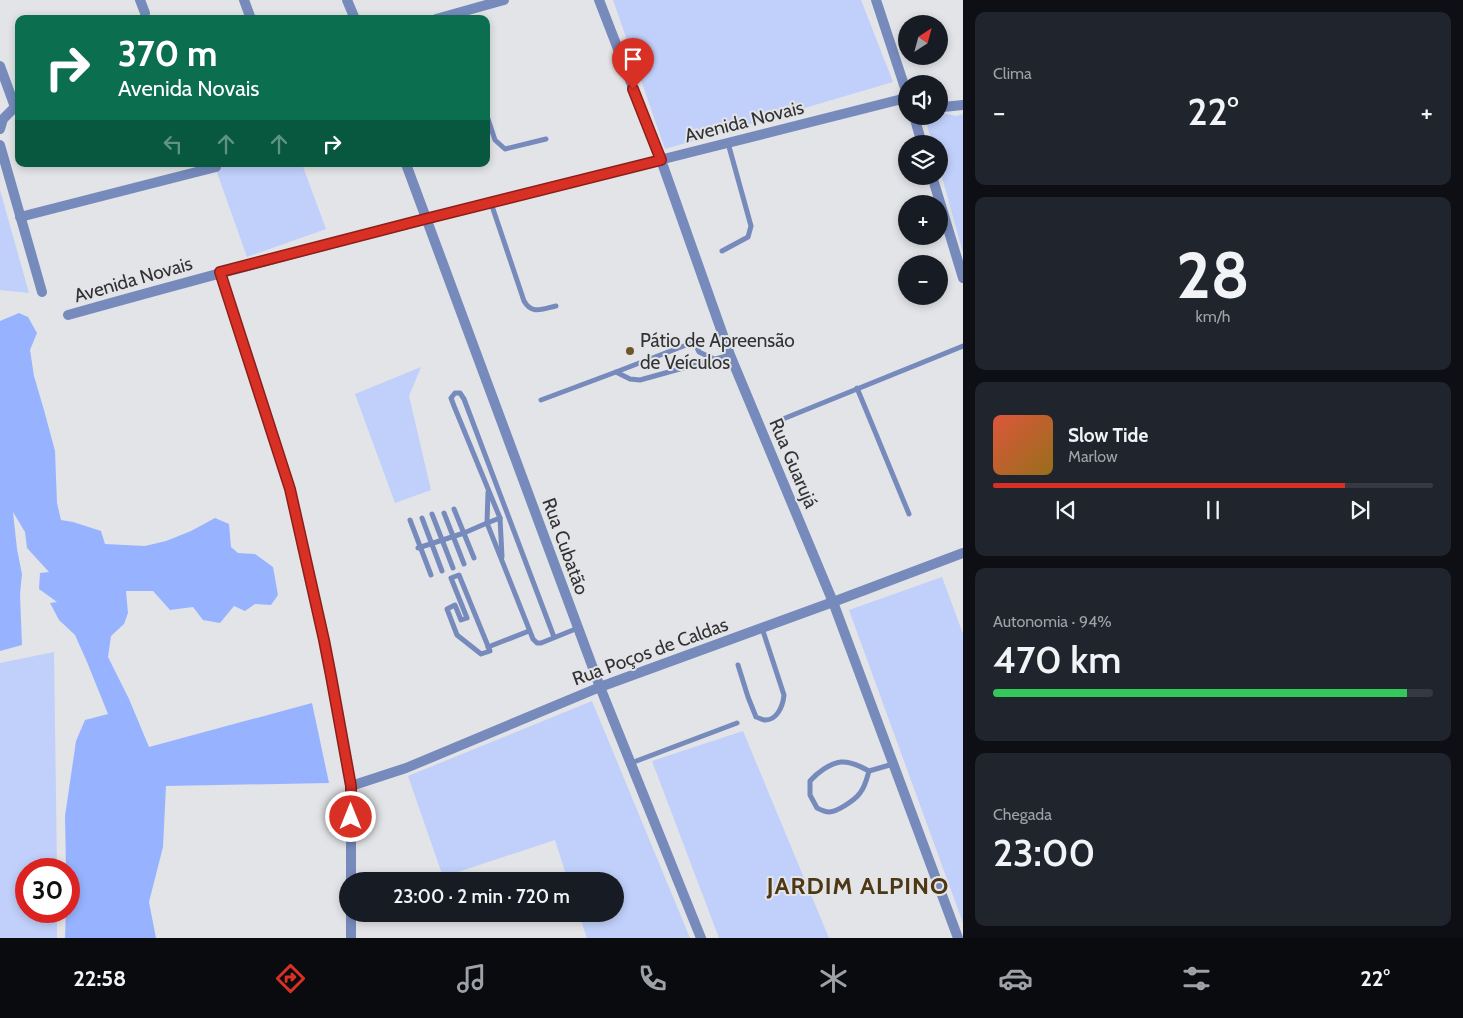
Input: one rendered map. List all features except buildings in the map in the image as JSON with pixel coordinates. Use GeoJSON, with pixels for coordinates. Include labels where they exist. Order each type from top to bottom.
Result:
{"type":"FeatureCollection","features":[{"type":"Feature","properties":{"kind":"street"},"geometry":{"type":"LineString","coordinates":[[140,0],[145,13]]}},
{"type":"Feature","properties":{"kind":"street"},"geometry":{"type":"LineString","coordinates":[[244,0],[250,15]]}},
{"type":"Feature","properties":{"kind":"street"},"geometry":{"type":"LineString","coordinates":[[348,0],[353,15]]}},
{"type":"Feature","properties":{"kind":"street"},"geometry":{"type":"LineString","coordinates":[[461,15],[504,0]]}},
{"type":"Feature","properties":{"kind":"street","name":"Rua Guarujá"},"geometry":{"type":"LineString","coordinates":[[599,0],[661,160],[730,355],[833,602],[958,938]]}},
{"type":"Feature","properties":{"kind":"street"},"geometry":{"type":"LineString","coordinates":[[876,0],[901,75]]}},
{"type":"Feature","properties":{"kind":"street"},"geometry":{"type":"LineString","coordinates":[[0,66],[15,102]]}},
{"type":"Feature","properties":{"kind":"street","name":"Avenida Novais"},"geometry":{"type":"LineString","coordinates":[[68,316],[220,272],[898,100]]}},
{"type":"Feature","properties":{"kind":"street"},"geometry":{"type":"LineString","coordinates":[[948,106],[963,105]]}},
{"type":"Feature","properties":{"kind":"street"},"geometry":{"type":"LineString","coordinates":[[0,129],[3,119],[15,109]]}},
{"type":"Feature","properties":{"kind":"street"},"geometry":{"type":"LineString","coordinates":[[0,145],[42,292]]}},
{"type":"Feature","properties":{"kind":"street"},"geometry":{"type":"LineString","coordinates":[[20,217],[216,167]]}},
{"type":"Feature","properties":{"kind":"street","name":"Rua Cubatão"},"geometry":{"type":"LineString","coordinates":[[407,167],[600,687],[701,938]]}},
{"type":"Feature","properties":{"kind":"street"},"geometry":{"type":"LineString","coordinates":[[935,185],[962,273]]}},
{"type":"Feature","properties":{"kind":"street"},"geometry":{"type":"LineString","coordinates":[[220,272],[290,489],[324,640],[351,786],[351,872]]}},
{"type":"Feature","properties":{"kind":"street","name":"Rua Poços de Caldas"},"geometry":{"type":"LineString","coordinates":[[351,786],[406,768],[600,687],[963,553]]}},
{"type":"Feature","properties":{"kind":"street"},"geometry":{"type":"LineString","coordinates":[[351,922],[351,938]]}},
{"type":"Feature","properties":{"kind":"lane"},"geometry":{"type":"LineString","coordinates":[[490,125],[495,140],[505,149],[546,139]]}},
{"type":"Feature","properties":{"kind":"lane"},"geometry":{"type":"LineString","coordinates":[[722,251],[748,237],[751,226],[728,143]]}},
{"type":"Feature","properties":{"kind":"lane"},"geometry":{"type":"LineString","coordinates":[[491,202],[528,308],[533,310],[556,306]]}},
{"type":"Feature","properties":{"kind":"lane"},"geometry":{"type":"LineString","coordinates":[[542,400],[694,342],[699,352],[714,360]]}},
{"type":"Feature","properties":{"kind":"lane"},"geometry":{"type":"LineString","coordinates":[[783,419],[963,346]]}},
{"type":"Feature","properties":{"kind":"lane"},"geometry":{"type":"LineString","coordinates":[[616,372],[630,379],[640,380],[730,355]]}},
{"type":"Feature","properties":{"kind":"lane"},"geometry":{"type":"LineString","coordinates":[[857,388],[909,514]]}},
{"type":"Feature","properties":{"kind":"lane"},"geometry":{"type":"LineString","coordinates":[[502,562],[500,518],[451,398],[455,393],[460,393],[464,399],[554,637]]}},
{"type":"Feature","properties":{"kind":"lane"},"geometry":{"type":"LineString","coordinates":[[488,488],[488,523],[533,639],[537,643],[541,643],[578,628]]}},
{"type":"Feature","properties":{"kind":"lane"},"geometry":{"type":"LineString","coordinates":[[454,508],[474,558]]}},
{"type":"Feature","properties":{"kind":"lane"},"geometry":{"type":"LineString","coordinates":[[444,513],[464,564]]}},
{"type":"Feature","properties":{"kind":"lane"},"geometry":{"type":"LineString","coordinates":[[432,514],[452,568]]}},
{"type":"Feature","properties":{"kind":"lane"},"geometry":{"type":"LineString","coordinates":[[422,518],[442,571]]}},
{"type":"Feature","properties":{"kind":"lane"},"geometry":{"type":"LineString","coordinates":[[420,548],[500,518]]}},
{"type":"Feature","properties":{"kind":"lane"},"geometry":{"type":"LineString","coordinates":[[410,520],[431,575]]}},
{"type":"Feature","properties":{"kind":"lane"},"geometry":{"type":"LineString","coordinates":[[459,575],[488,647],[490,651],[481,654],[458,635],[447,609],[455,605],[461,620],[467,618],[451,578],[459,575]]}},
{"type":"Feature","properties":{"kind":"lane"},"geometry":{"type":"LineString","coordinates":[[738,665],[756,717],[765,720],[774,717],[783,705],[784,695],[762,628]]}},
{"type":"Feature","properties":{"kind":"lane"},"geometry":{"type":"LineString","coordinates":[[488,647],[529,631]]}},
{"type":"Feature","properties":{"kind":"lane"},"geometry":{"type":"LineString","coordinates":[[630,764],[737,723]]}},
{"type":"Feature","properties":{"kind":"lane"},"geometry":{"type":"LineString","coordinates":[[869,770],[866,783],[860,794],[852,800],[836,811],[827,812],[817,808],[810,795],[810,781],[820,771],[842,762],[869,770],[893,764]]}},
{"type":"Feature","properties":{"kind":"shaded area"},"geometry":{"type":"Polygon","coordinates":[[[613,0],[861,0],[893,82],[665,149],[613,0]]]}},
{"type":"Feature","properties":{"kind":"shaded area"},"geometry":{"type":"Polygon","coordinates":[[[948,114],[956,116],[963,114],[963,253],[944,185],[948,185],[948,135],[930,135],[927,125],[948,125],[948,114]]]}},
{"type":"Feature","properties":{"kind":"shaded area"},"geometry":{"type":"Polygon","coordinates":[[[215,167],[303,167],[326,229],[247,257],[215,167]]]}},
{"type":"Feature","properties":{"kind":"shaded area"},"geometry":{"type":"Polygon","coordinates":[[[0,190],[29,293],[0,290],[0,190]]]}},
{"type":"Feature","properties":{"kind":"shaded area"},"geometry":{"type":"Polygon","coordinates":[[[19,313],[28,317],[37,333],[30,350],[34,376],[55,451],[57,503],[61,520],[101,531],[105,544],[145,546],[166,541],[191,531],[215,518],[229,524],[231,547],[238,553],[255,554],[273,567],[278,595],[271,605],[255,604],[245,611],[234,606],[220,623],[203,620],[193,607],[170,610],[153,591],[126,591],[128,613],[124,624],[111,636],[108,657],[129,699],[149,747],[312,703],[329,783],[166,786],[163,847],[149,902],[156,938],[65,938],[66,923],[80,923],[80,858],[66,858],[65,816],[76,741],[85,720],[108,714],[75,635],[59,620],[50,603],[57,602],[39,589],[40,573],[49,572],[27,548],[25,532],[13,512],[22,574],[20,594],[22,645],[0,651],[0,321],[19,313]]]}},
{"type":"Feature","properties":{"kind":"shaded area"},"geometry":{"type":"Polygon","coordinates":[[[421,367],[409,396],[431,490],[395,503],[355,394],[421,367]]]}},
{"type":"Feature","properties":{"kind":"shaded area"},"geometry":{"type":"Polygon","coordinates":[[[942,577],[963,634],[963,923],[849,610],[942,577]]]}},
{"type":"Feature","properties":{"kind":"shaded area"},"geometry":{"type":"Polygon","coordinates":[[[54,652],[57,858],[15,858],[15,923],[57,923],[57,938],[0,938],[0,663],[54,652]]]}},
{"type":"Feature","properties":{"kind":"shaded area"},"geometry":{"type":"Polygon","coordinates":[[[592,701],[690,938],[587,938],[582,922],[624,922],[624,872],[565,872],[555,840],[458,872],[441,872],[408,776],[592,701]]]}},
{"type":"Feature","properties":{"kind":"shaded area"},"geometry":{"type":"Polygon","coordinates":[[[743,731],[829,938],[719,938],[652,761],[743,731]]]}},
{"type":"Feature","properties":{"kind":"place","name":"Pátio de Apreensão de Veículos"},"geometry":{"type":"Point","coordinates":[630,351]}},
{"type":"Feature","properties":{"kind":"district","name":"JARDIM ALPINO"},"geometry":{"type":"Point","coordinates":[858,886]}},
{"type":"Feature","properties":{"kind":"route"},"geometry":{"type":"LineString","coordinates":[[351,817],[351,786],[331,676],[290,489],[220,272],[661,160],[633,89]]}}]}
